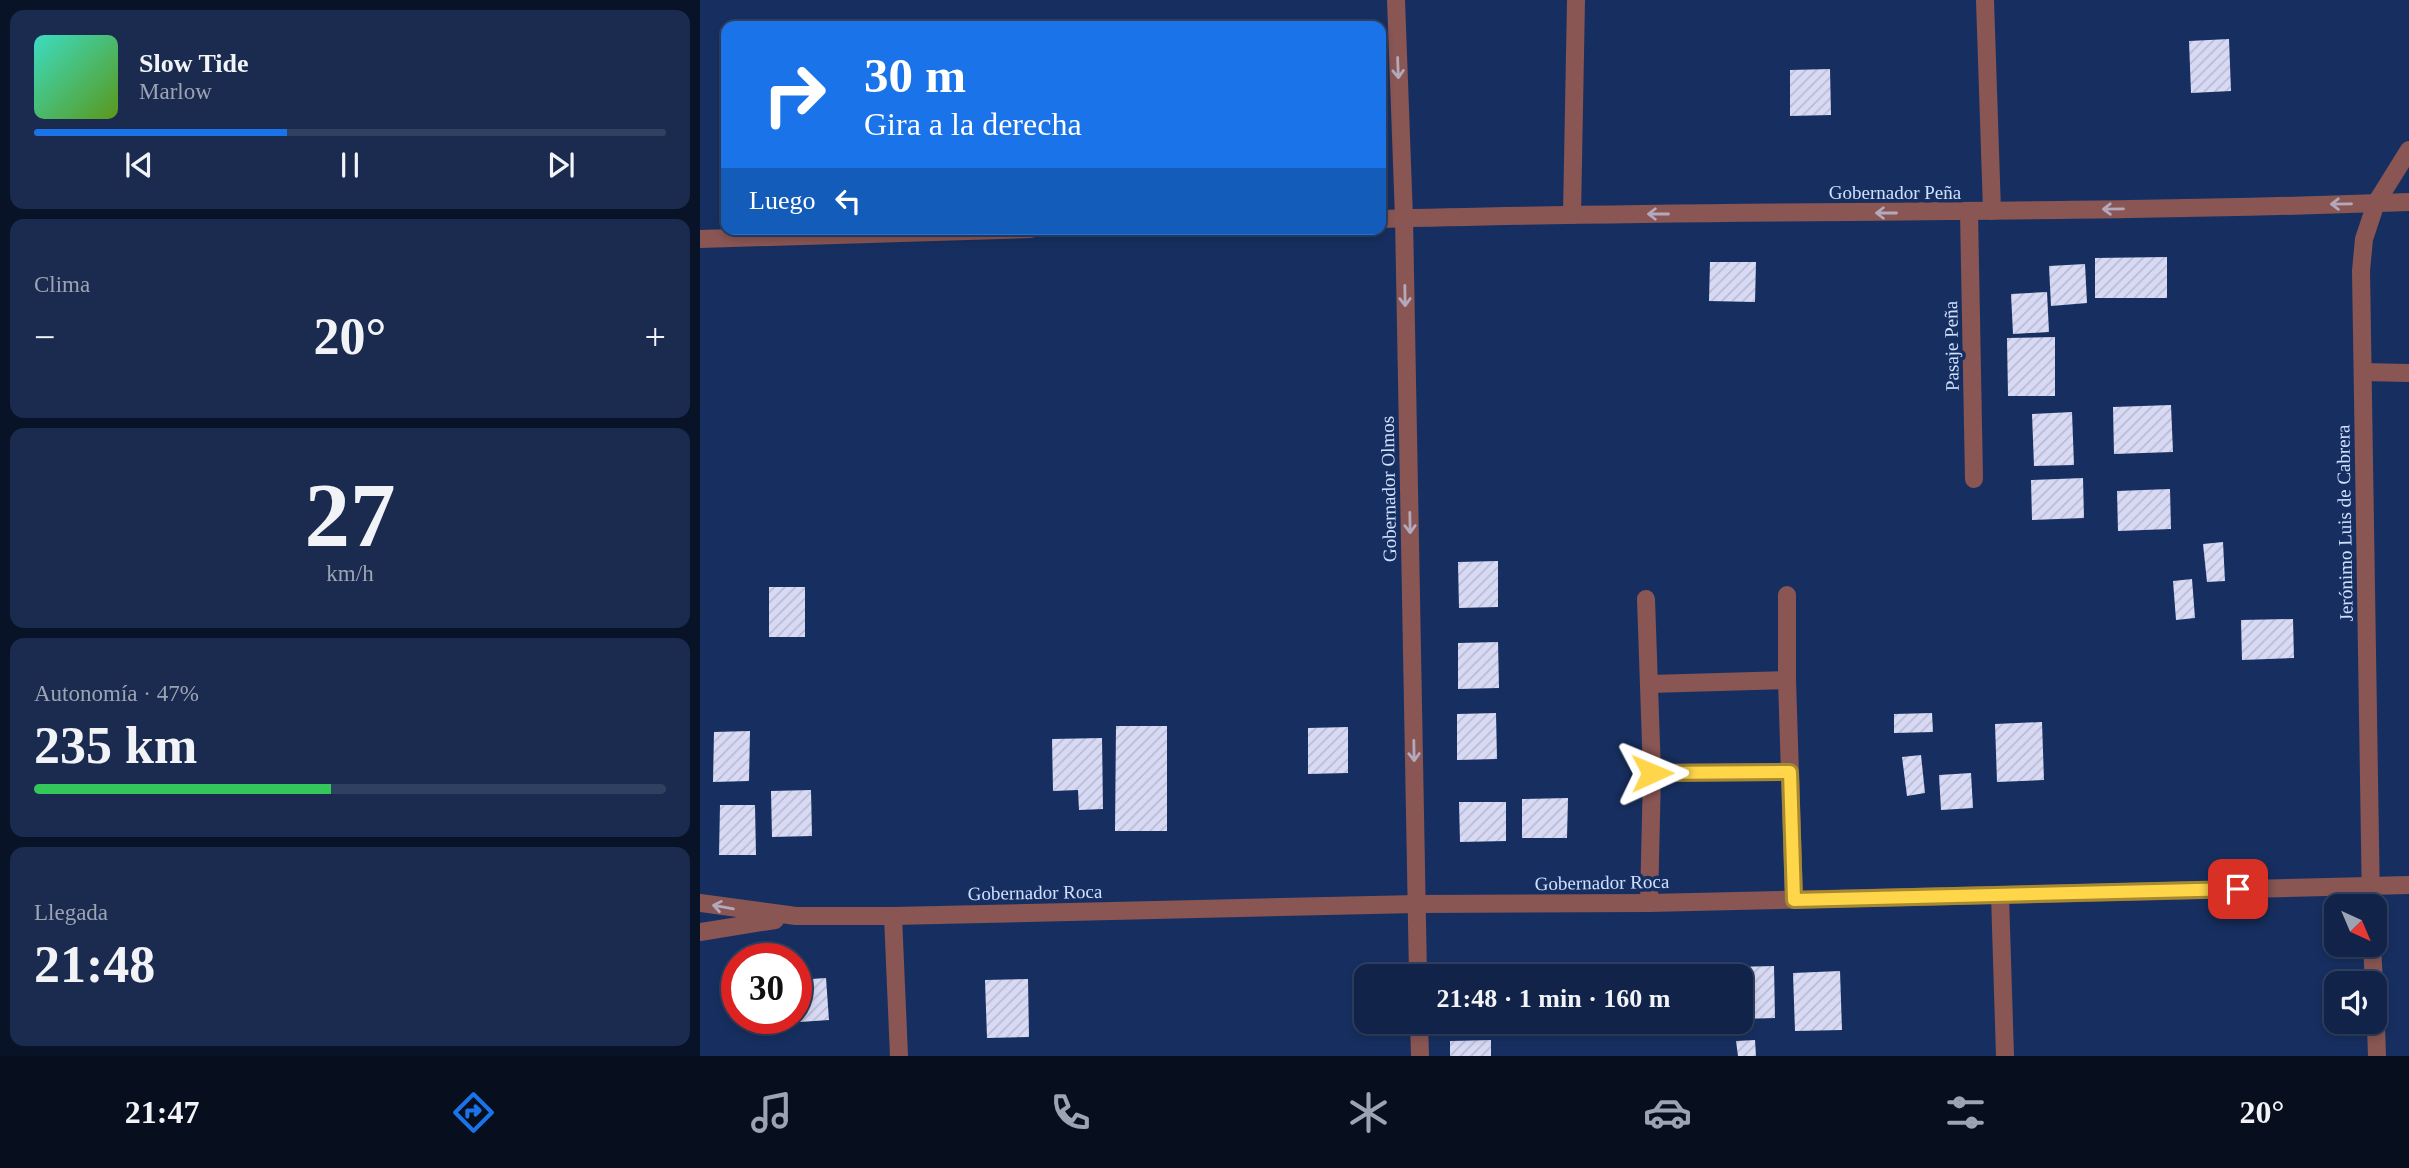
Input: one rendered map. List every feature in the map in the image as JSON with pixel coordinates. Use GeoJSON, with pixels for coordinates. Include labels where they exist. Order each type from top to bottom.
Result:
{"type":"FeatureCollection","features":[{"type":"Feature","properties":{"kind":"street","name":"Gobernador Olmos"},"geometry":{"type":"LineString","coordinates":[[1396,0],[1404,218],[1418,964]]}},
{"type":"Feature","properties":{"kind":"street"},"geometry":{"type":"LineString","coordinates":[[1572,215],[1576,0]]}},
{"type":"Feature","properties":{"kind":"street"},"geometry":{"type":"LineString","coordinates":[[1985,0],[1992,211]]}},
{"type":"Feature","properties":{"kind":"street","name":"Jerónimo Luis de Cabrera"},"geometry":{"type":"LineString","coordinates":[[2370,894],[2361,271],[2364,239],[2376,203],[2409,150]]}},
{"type":"Feature","properties":{"kind":"street","name":"Gobernador Peña"},"geometry":{"type":"LineString","coordinates":[[1386,219],[1969,212],[2409,202]]}},
{"type":"Feature","properties":{"kind":"street","name":"Pasaje Peña"},"geometry":{"type":"LineString","coordinates":[[1969,212],[1974,479]]}},
{"type":"Feature","properties":{"kind":"street"},"geometry":{"type":"LineString","coordinates":[[700,239],[832,235]]}},
{"type":"Feature","properties":{"kind":"street"},"geometry":{"type":"LineString","coordinates":[[2363,372],[2409,373]]}},
{"type":"Feature","properties":{"kind":"street"},"geometry":{"type":"LineString","coordinates":[[1787,595],[1794,900]]}},
{"type":"Feature","properties":{"kind":"street"},"geometry":{"type":"LineString","coordinates":[[1646,599],[1652,773],[1648,903]]}},
{"type":"Feature","properties":{"kind":"street"},"geometry":{"type":"LineString","coordinates":[[1649,684],[1787,680]]}},
{"type":"Feature","properties":{"kind":"street"},"geometry":{"type":"LineString","coordinates":[[1652,773],[1790,772]]}},
{"type":"Feature","properties":{"kind":"street","name":"Gobernador Roca"},"geometry":{"type":"LineString","coordinates":[[700,903],[796,916],[893,916],[1417,904],[1648,903],[2409,885]]}},
{"type":"Feature","properties":{"kind":"street"},"geometry":{"type":"LineString","coordinates":[[2000,895],[2005,1056]]}},
{"type":"Feature","properties":{"kind":"street","name":"Gobernador Roca"},"geometry":{"type":"LineString","coordinates":[[700,932],[796,916]]}},
{"type":"Feature","properties":{"kind":"street"},"geometry":{"type":"LineString","coordinates":[[893,916],[899,1056]]}},
{"type":"Feature","properties":{"kind":"street"},"geometry":{"type":"LineString","coordinates":[[1419,1034],[1420,1056]]}},
{"type":"Feature","properties":{"kind":"street"},"geometry":{"type":"LineString","coordinates":[[2376,1034],[2377,1056]]}},
{"type":"Feature","properties":{"kind":"building"},"geometry":{"type":"Polygon","coordinates":[[[2229,39],[2231,91],[2191,93],[2189,41],[2229,39]]]}},
{"type":"Feature","properties":{"kind":"building"},"geometry":{"type":"Polygon","coordinates":[[[1830,69],[1831,115],[1790,116],[1790,70],[1830,69]]]}},
{"type":"Feature","properties":{"kind":"building"},"geometry":{"type":"Polygon","coordinates":[[[2167,257],[2167,298],[2095,298],[2095,258],[2167,257]]]}},
{"type":"Feature","properties":{"kind":"building"},"geometry":{"type":"Polygon","coordinates":[[[1710,262],[1756,262],[1755,302],[1709,301],[1710,262]]]}},
{"type":"Feature","properties":{"kind":"building"},"geometry":{"type":"Polygon","coordinates":[[[2085,264],[2087,303],[2051,306],[2049,266],[2085,264]]]}},
{"type":"Feature","properties":{"kind":"building"},"geometry":{"type":"Polygon","coordinates":[[[2047,292],[2049,332],[2013,334],[2011,294],[2047,292]]]}},
{"type":"Feature","properties":{"kind":"building"},"geometry":{"type":"Polygon","coordinates":[[[2055,337],[2055,396],[2008,396],[2007,338],[2055,337]]]}},
{"type":"Feature","properties":{"kind":"building"},"geometry":{"type":"Polygon","coordinates":[[[2171,405],[2173,452],[2114,454],[2113,407],[2171,405]]]}},
{"type":"Feature","properties":{"kind":"building"},"geometry":{"type":"Polygon","coordinates":[[[2072,412],[2074,465],[2034,466],[2032,414],[2072,412]]]}},
{"type":"Feature","properties":{"kind":"building"},"geometry":{"type":"Polygon","coordinates":[[[2083,478],[2084,518],[2032,520],[2031,480],[2083,478]]]}},
{"type":"Feature","properties":{"kind":"building"},"geometry":{"type":"Polygon","coordinates":[[[2170,489],[2171,529],[2118,531],[2117,491],[2170,489]]]}},
{"type":"Feature","properties":{"kind":"building"},"geometry":{"type":"Polygon","coordinates":[[[2223,542],[2225,581],[2207,582],[2203,544],[2223,542]]]}},
{"type":"Feature","properties":{"kind":"building"},"geometry":{"type":"Polygon","coordinates":[[[1498,561],[1498,607],[1459,608],[1458,562],[1498,561]]]}},
{"type":"Feature","properties":{"kind":"building"},"geometry":{"type":"Polygon","coordinates":[[[2192,579],[2195,618],[2176,620],[2173,581],[2192,579]]]}},
{"type":"Feature","properties":{"kind":"building"},"geometry":{"type":"Polygon","coordinates":[[[769,587],[805,587],[805,637],[769,637],[769,587]]]}},
{"type":"Feature","properties":{"kind":"building"},"geometry":{"type":"Polygon","coordinates":[[[2293,619],[2294,658],[2242,660],[2241,620],[2293,619]]]}},
{"type":"Feature","properties":{"kind":"building"},"geometry":{"type":"Polygon","coordinates":[[[1498,642],[1499,688],[1458,689],[1458,643],[1498,642]]]}},
{"type":"Feature","properties":{"kind":"building"},"geometry":{"type":"Polygon","coordinates":[[[1496,713],[1497,759],[1457,760],[1457,714],[1496,713]]]}},
{"type":"Feature","properties":{"kind":"building"},"geometry":{"type":"Polygon","coordinates":[[[1932,713],[1933,732],[1894,733],[1894,714],[1932,713]]]}},
{"type":"Feature","properties":{"kind":"building"},"geometry":{"type":"Polygon","coordinates":[[[2042,722],[2044,780],[1997,782],[1995,724],[2042,722]]]}},
{"type":"Feature","properties":{"kind":"building"},"geometry":{"type":"Polygon","coordinates":[[[1116,726],[1167,726],[1167,831],[1115,831],[1116,726]]]}},
{"type":"Feature","properties":{"kind":"building"},"geometry":{"type":"Polygon","coordinates":[[[1348,727],[1348,773],[1308,774],[1308,728],[1348,727]]]}},
{"type":"Feature","properties":{"kind":"building"},"geometry":{"type":"Polygon","coordinates":[[[750,731],[749,781],[713,782],[714,732],[750,731]]]}},
{"type":"Feature","properties":{"kind":"building"},"geometry":{"type":"Polygon","coordinates":[[[1102,738],[1103,809],[1079,810],[1078,790],[1053,791],[1052,739],[1102,738]]]}},
{"type":"Feature","properties":{"kind":"building"},"geometry":{"type":"Polygon","coordinates":[[[1921,755],[1925,793],[1907,796],[1902,757],[1921,755]]]}},
{"type":"Feature","properties":{"kind":"building"},"geometry":{"type":"Polygon","coordinates":[[[1971,773],[1973,808],[1941,810],[1939,775],[1971,773]]]}},
{"type":"Feature","properties":{"kind":"building"},"geometry":{"type":"Polygon","coordinates":[[[811,790],[812,836],[772,837],[771,791],[811,790]]]}},
{"type":"Feature","properties":{"kind":"building"},"geometry":{"type":"Polygon","coordinates":[[[1568,798],[1567,838],[1522,838],[1522,799],[1568,798]]]}},
{"type":"Feature","properties":{"kind":"building"},"geometry":{"type":"Polygon","coordinates":[[[1459,802],[1506,802],[1506,841],[1460,842],[1459,802]]]}},
{"type":"Feature","properties":{"kind":"building"},"geometry":{"type":"Polygon","coordinates":[[[720,805],[755,805],[756,855],[719,855],[720,805]]]}},
{"type":"Feature","properties":{"kind":"building"},"geometry":{"type":"Polygon","coordinates":[[[1668,963],[1714,963],[1714,964],[1668,963]]]}},
{"type":"Feature","properties":{"kind":"building"},"geometry":{"type":"Polygon","coordinates":[[[1774,966],[1775,1018],[1753,1019],[1753,967],[1774,966]]]}},
{"type":"Feature","properties":{"kind":"building"},"geometry":{"type":"Polygon","coordinates":[[[1840,971],[1842,1030],[1795,1031],[1793,973],[1840,971]]]}},
{"type":"Feature","properties":{"kind":"building"},"geometry":{"type":"Polygon","coordinates":[[[826,978],[829,1020],[812,1021],[812,979],[826,978]]]}},
{"type":"Feature","properties":{"kind":"building"},"geometry":{"type":"Polygon","coordinates":[[[1028,979],[1029,1037],[987,1038],[985,980],[1028,979]]]}},
{"type":"Feature","properties":{"kind":"building"},"geometry":{"type":"Polygon","coordinates":[[[1491,1040],[1491,1056],[1450,1056],[1450,1041],[1491,1040]]]}},
{"type":"Feature","properties":{"kind":"building"},"geometry":{"type":"Polygon","coordinates":[[[1755,1040],[1756,1056],[1738,1056],[1736,1041],[1755,1040]]]}},
{"type":"Feature","properties":{"kind":"route"},"geometry":{"type":"LineString","coordinates":[[1652,773],[1790,772],[1794,900],[2238,889]]}}]}
